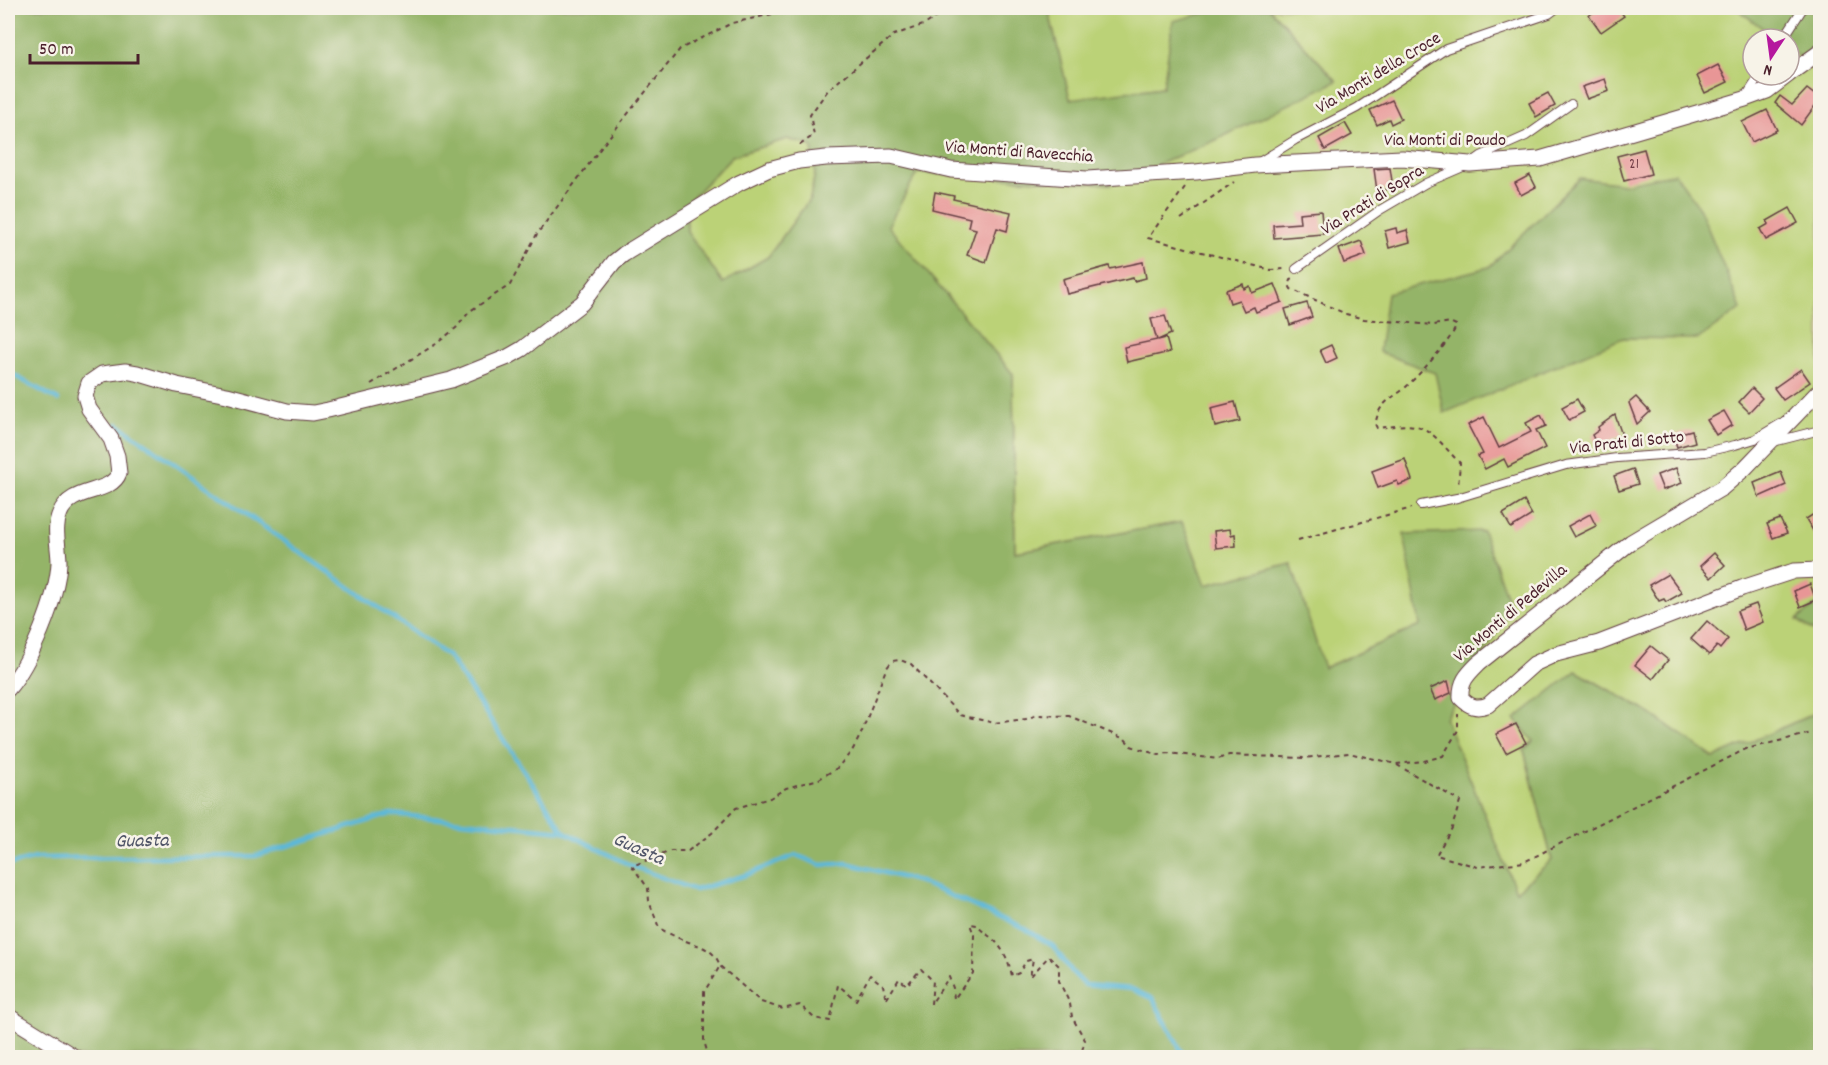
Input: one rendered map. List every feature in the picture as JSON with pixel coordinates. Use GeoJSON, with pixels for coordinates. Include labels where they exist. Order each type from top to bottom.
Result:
{"type":"FeatureCollection","features":[{"type":"Feature","properties":{"kind":"street","name":"Via Monti di Paudo"},"geometry":{"type":"LineString","coordinates":[[1801,66],[1821,52]]}},
{"type":"Feature","properties":{"kind":"street","name":"Via Monti di Paudo"},"geometry":{"type":"LineString","coordinates":[[1196,172],[1255,165],[1402,158],[1470,164],[1540,159],[1745,99],[1772,87]]}},
{"type":"Feature","properties":{"kind":"street","name":"Via Monti di Ravecchia"},"geometry":{"type":"LineString","coordinates":[[8,689],[33,651],[50,600],[58,569],[57,525],[62,508],[80,494],[111,484],[119,474],[117,456],[111,439],[89,409],[86,396],[90,383],[102,374],[125,371],[299,413],[328,410],[451,380],[522,349],[582,303],[614,262],[624,254],[739,183],[769,169],[799,161],[891,156],[951,170],[1058,179],[1196,172]]}},
{"type":"Feature","properties":{"kind":"street"},"geometry":{"type":"LineString","coordinates":[[1797,414],[1821,390]]}},
{"type":"Feature","properties":{"kind":"street","name":"Via Monti di Pedevilla"},"geometry":{"type":"LineString","coordinates":[[1469,706],[1461,698],[1461,688],[1464,678],[1479,663],[1631,542],[1722,488],[1797,414]]}},
{"type":"Feature","properties":{"kind":"street"},"geometry":{"type":"LineString","coordinates":[[1469,706],[1479,708],[1488,705],[1533,664],[1556,654],[1599,643],[1742,588],[1794,571],[1821,570]]}},
{"type":"Feature","properties":{"kind":"street"},"geometry":{"type":"LineString","coordinates":[[8,1016],[76,1058]]}},
{"type":"Feature","properties":{"kind":"lane","name":"Via Monti della Croce"},"geometry":{"type":"LineString","coordinates":[[1255,165],[1357,108],[1446,49],[1549,14],[1557,8]]}},
{"type":"Feature","properties":{"kind":"lane"},"geometry":{"type":"LineString","coordinates":[[1791,27],[1803,8]]}},
{"type":"Feature","properties":{"kind":"lane"},"geometry":{"type":"LineString","coordinates":[[1745,99],[1752,87]]}},
{"type":"Feature","properties":{"kind":"lane","name":"Via Prati di Sopra"},"geometry":{"type":"LineString","coordinates":[[1296,269],[1380,210],[1426,183],[1526,136],[1571,104]]}},
{"type":"Feature","properties":{"kind":"lane","name":"Via Prati di Sotto"},"geometry":{"type":"LineString","coordinates":[[1421,505],[1457,498],[1566,465],[1617,458],[1705,452],[1735,445],[1755,439],[1797,414]]}},
{"type":"Feature","properties":{"kind":"lane"},"geometry":{"type":"LineString","coordinates":[[1769,443],[1821,430]]}},
{"type":"Feature","properties":{"kind":"path"},"geometry":{"type":"LineString","coordinates":[[368,386],[436,344],[456,328],[470,312],[510,285],[537,234],[606,141],[680,49],[732,23],[800,8]]}},
{"type":"Feature","properties":{"kind":"path"},"geometry":{"type":"LineString","coordinates":[[796,148],[814,135],[810,115],[828,90],[894,35],[926,24],[949,8]]}},
{"type":"Feature","properties":{"kind":"path"},"geometry":{"type":"LineString","coordinates":[[1181,219],[1255,165]]}},
{"type":"Feature","properties":{"kind":"path"},"geometry":{"type":"LineString","coordinates":[[1196,172],[1148,238],[1271,270],[1296,269],[1288,285],[1291,289],[1346,314],[1364,319],[1434,325],[1450,322],[1456,326],[1456,330],[1441,351],[1401,392],[1390,398],[1381,408],[1375,424],[1377,428],[1418,426],[1434,436],[1460,463],[1457,498]]}},
{"type":"Feature","properties":{"kind":"path"},"geometry":{"type":"LineString","coordinates":[[1298,540],[1421,505]]}},
{"type":"Feature","properties":{"kind":"path"},"geometry":{"type":"LineString","coordinates":[[1080,1058],[1085,1040],[1072,1017],[1070,1004],[1059,981],[1059,966],[1049,956],[1030,977],[1033,959],[1026,961],[1018,973],[1012,976],[1009,959],[994,939],[983,933],[977,925],[970,924],[974,935],[973,973],[954,999],[949,977],[931,1004],[933,981],[921,969],[907,985],[899,979],[886,1000],[883,985],[870,975],[856,1000],[838,985],[830,1021],[814,1018],[800,1005],[783,1009],[761,1002],[720,966],[717,957],[708,949],[659,928],[649,901],[648,888],[632,866],[671,852],[688,852],[712,833],[736,808],[770,798],[786,788],[819,779],[837,768],[852,751],[861,734],[877,689],[892,661],[900,660],[911,664],[960,715],[978,720],[994,723],[1026,719],[1037,715],[1069,716],[1125,739],[1131,746],[1159,755],[1168,753],[1218,759],[1229,755],[1303,758],[1349,753],[1396,764],[1460,801],[1452,828],[1436,855],[1478,867],[1524,862],[1746,749],[1821,731]]}},
{"type":"Feature","properties":{"kind":"path"},"geometry":{"type":"LineString","coordinates":[[1396,764],[1443,756],[1458,730],[1458,711],[1469,706]]}},
{"type":"Feature","properties":{"kind":"path"},"geometry":{"type":"LineString","coordinates":[[709,1058],[704,1041],[704,992],[720,966]]}},
{"type":"Feature","properties":{"kind":"green space"},"geometry":{"type":"Polygon","coordinates":[[[8,8],[1048,8],[1070,99],[1163,87],[1173,21],[1225,8],[1269,8],[1337,81],[1214,141],[1111,184],[917,173],[888,226],[1013,374],[1015,552],[1182,522],[1206,585],[1291,563],[1324,668],[1420,626],[1404,534],[1483,531],[1511,609],[1445,718],[1516,891],[1552,860],[1524,750],[1533,741],[1515,719],[1576,671],[1651,714],[1714,758],[1820,711],[1820,1057],[8,1057],[8,8]],[[787,139],[732,156],[686,204],[687,232],[723,283],[768,257],[810,199],[815,173],[812,146],[787,139]]]}},
{"type":"Feature","properties":{"kind":"green space"},"geometry":{"type":"Polygon","coordinates":[[[1048,8],[1225,8],[1174,21],[1163,87],[1070,100],[1048,8]]]}},
{"type":"Feature","properties":{"kind":"green space"},"geometry":{"type":"Polygon","coordinates":[[[1269,8],[1736,8],[1761,27],[1741,27],[1741,87],[1801,87],[1801,58],[1820,73],[1820,601],[1797,620],[1820,635],[1820,711],[1714,758],[1651,714],[1576,671],[1533,741],[1524,750],[1552,860],[1516,892],[1445,718],[1511,609],[1420,626],[1323,668],[1291,563],[1206,585],[1182,522],[1015,552],[1013,374],[887,226],[917,173],[1111,184],[1337,81],[1269,8]]]}},
{"type":"Feature","properties":{"kind":"green space"},"geometry":{"type":"Polygon","coordinates":[[[1736,8],[1808,8],[1820,22],[1820,73],[1801,58],[1801,27],[1761,27],[1736,8]]]}},
{"type":"Feature","properties":{"kind":"green space"},"geometry":{"type":"Polygon","coordinates":[[[787,139],[812,146],[815,173],[810,199],[768,257],[723,283],[687,233],[686,204],[732,156],[787,139]]]}},
{"type":"Feature","properties":{"kind":"green space"},"geometry":{"type":"Polygon","coordinates":[[[1675,173],[1700,209],[1741,309],[1698,339],[1623,338],[1444,413],[1435,373],[1379,352],[1387,293],[1489,267],[1580,178],[1624,184],[1675,173]]]}},
{"type":"Feature","properties":{"kind":"green space"},"geometry":{"type":"Polygon","coordinates":[[[1820,601],[1820,635],[1797,620],[1820,601]]]}},
{"type":"Feature","properties":{"kind":"building"},"geometry":{"type":"Polygon","coordinates":[[[1600,8],[1618,8],[1624,16],[1601,32],[1589,15],[1600,8]]]}},
{"type":"Feature","properties":{"kind":"building"},"geometry":{"type":"Polygon","coordinates":[[[1718,65],[1728,82],[1705,93],[1697,76],[1718,65]]]}},
{"type":"Feature","properties":{"kind":"building"},"geometry":{"type":"Polygon","coordinates":[[[1605,79],[1609,91],[1587,99],[1582,87],[1605,79]]]}},
{"type":"Feature","properties":{"kind":"building"},"geometry":{"type":"Polygon","coordinates":[[[1807,89],[1820,99],[1801,125],[1775,103],[1780,96],[1792,105],[1807,89]]]}},
{"type":"Feature","properties":{"kind":"building"},"geometry":{"type":"Polygon","coordinates":[[[1548,93],[1555,106],[1536,117],[1529,103],[1548,93]]]}},
{"type":"Feature","properties":{"kind":"building"},"geometry":{"type":"Polygon","coordinates":[[[1392,100],[1401,119],[1391,124],[1389,119],[1377,125],[1370,110],[1392,100]]]}},
{"type":"Feature","properties":{"kind":"building"},"geometry":{"type":"Polygon","coordinates":[[[1767,110],[1777,130],[1752,142],[1742,122],[1767,110]]]}},
{"type":"Feature","properties":{"kind":"building"},"geometry":{"type":"Polygon","coordinates":[[[1345,123],[1352,135],[1325,150],[1319,138],[1345,123]]]}},
{"type":"Feature","properties":{"kind":"building"},"geometry":{"type":"Polygon","coordinates":[[[1644,149],[1651,174],[1624,181],[1617,156],[1644,149]]]}},
{"type":"Feature","properties":{"kind":"building"},"geometry":{"type":"Polygon","coordinates":[[[1390,168],[1392,181],[1389,182],[1390,189],[1377,191],[1374,169],[1390,168]]]}},
{"type":"Feature","properties":{"kind":"building"},"geometry":{"type":"Polygon","coordinates":[[[1530,175],[1536,187],[1521,195],[1515,183],[1530,175]]]}},
{"type":"Feature","properties":{"kind":"building"},"geometry":{"type":"Polygon","coordinates":[[[935,192],[954,196],[953,199],[1011,212],[1007,231],[997,228],[986,262],[967,255],[976,229],[968,227],[970,218],[932,209],[935,192]]]}},
{"type":"Feature","properties":{"kind":"building"},"geometry":{"type":"Polygon","coordinates":[[[1790,208],[1798,223],[1766,240],[1760,229],[1769,224],[1767,221],[1790,208]]]}},
{"type":"Feature","properties":{"kind":"building"},"geometry":{"type":"Polygon","coordinates":[[[1321,211],[1323,234],[1274,238],[1273,225],[1300,223],[1299,213],[1321,211]]]}},
{"type":"Feature","properties":{"kind":"building"},"geometry":{"type":"Polygon","coordinates":[[[1396,228],[1397,233],[1407,230],[1410,242],[1389,248],[1385,231],[1396,228]]]}},
{"type":"Feature","properties":{"kind":"building"},"geometry":{"type":"Polygon","coordinates":[[[1361,241],[1366,255],[1344,263],[1339,249],[1361,241]]]}},
{"type":"Feature","properties":{"kind":"building"},"geometry":{"type":"Polygon","coordinates":[[[1143,262],[1146,278],[1134,281],[1133,278],[1067,294],[1063,279],[1109,266],[1110,269],[1143,262]]]}},
{"type":"Feature","properties":{"kind":"building"},"geometry":{"type":"Polygon","coordinates":[[[1243,284],[1244,289],[1250,286],[1252,293],[1275,284],[1282,302],[1256,312],[1254,307],[1244,311],[1239,300],[1230,303],[1226,290],[1243,284]]]}},
{"type":"Feature","properties":{"kind":"building"},"geometry":{"type":"Polygon","coordinates":[[[1307,303],[1312,317],[1290,325],[1285,309],[1307,303]]]}},
{"type":"Feature","properties":{"kind":"building"},"geometry":{"type":"Polygon","coordinates":[[[1165,316],[1171,334],[1158,340],[1166,338],[1170,352],[1127,362],[1124,347],[1157,340],[1151,319],[1165,316]]]}},
{"type":"Feature","properties":{"kind":"building"},"geometry":{"type":"Polygon","coordinates":[[[1331,345],[1337,358],[1326,363],[1320,350],[1331,345]]]}},
{"type":"Feature","properties":{"kind":"building"},"geometry":{"type":"Polygon","coordinates":[[[1801,369],[1810,382],[1783,400],[1774,388],[1801,369]]]}},
{"type":"Feature","properties":{"kind":"building"},"geometry":{"type":"Polygon","coordinates":[[[1752,388],[1762,398],[1749,412],[1739,402],[1752,388]]]}},
{"type":"Feature","properties":{"kind":"building"},"geometry":{"type":"Polygon","coordinates":[[[1636,397],[1650,412],[1637,424],[1629,403],[1636,397]]]}},
{"type":"Feature","properties":{"kind":"building"},"geometry":{"type":"Polygon","coordinates":[[[1577,399],[1584,412],[1569,420],[1562,407],[1577,399]]]}},
{"type":"Feature","properties":{"kind":"building"},"geometry":{"type":"Polygon","coordinates":[[[1235,402],[1240,421],[1215,427],[1211,408],[1235,402]]]}},
{"type":"Feature","properties":{"kind":"building"},"geometry":{"type":"Polygon","coordinates":[[[1724,411],[1732,425],[1716,435],[1707,420],[1724,411]]]}},
{"type":"Feature","properties":{"kind":"building"},"geometry":{"type":"Polygon","coordinates":[[[1541,415],[1546,426],[1536,430],[1545,448],[1508,467],[1504,459],[1485,469],[1478,456],[1483,454],[1468,425],[1484,417],[1499,448],[1531,432],[1526,423],[1541,415]]]}},
{"type":"Feature","properties":{"kind":"building"},"geometry":{"type":"Polygon","coordinates":[[[1615,415],[1622,435],[1598,447],[1592,435],[1599,430],[1598,427],[1615,415]]]}},
{"type":"Feature","properties":{"kind":"building"},"geometry":{"type":"Polygon","coordinates":[[[1692,430],[1695,442],[1677,447],[1673,435],[1692,430]]]}},
{"type":"Feature","properties":{"kind":"building"},"geometry":{"type":"Polygon","coordinates":[[[1405,459],[1412,480],[1399,485],[1397,481],[1378,488],[1372,471],[1405,459]]]}},
{"type":"Feature","properties":{"kind":"building"},"geometry":{"type":"Polygon","coordinates":[[[1676,468],[1682,483],[1663,490],[1657,475],[1676,468]]]}},
{"type":"Feature","properties":{"kind":"building"},"geometry":{"type":"Polygon","coordinates":[[[1633,469],[1638,484],[1619,490],[1614,476],[1633,469]]]}},
{"type":"Feature","properties":{"kind":"building"},"geometry":{"type":"Polygon","coordinates":[[[1781,472],[1786,485],[1759,497],[1754,483],[1781,472]]]}},
{"type":"Feature","properties":{"kind":"building"},"geometry":{"type":"Polygon","coordinates":[[[1524,501],[1532,515],[1511,528],[1503,514],[1524,501]]]}},
{"type":"Feature","properties":{"kind":"building"},"geometry":{"type":"Polygon","coordinates":[[[1817,512],[1821,519],[1821,544],[1806,519],[1817,512]]]}},
{"type":"Feature","properties":{"kind":"building"},"geometry":{"type":"Polygon","coordinates":[[[1590,514],[1596,526],[1574,537],[1568,526],[1590,514]]]}},
{"type":"Feature","properties":{"kind":"building"},"geometry":{"type":"Polygon","coordinates":[[[1780,519],[1787,533],[1773,538],[1767,524],[1780,519]]]}},
{"type":"Feature","properties":{"kind":"building"},"geometry":{"type":"Polygon","coordinates":[[[1230,529],[1231,535],[1235,534],[1236,546],[1216,548],[1214,531],[1230,529]]]}},
{"type":"Feature","properties":{"kind":"building"},"geometry":{"type":"Polygon","coordinates":[[[1714,553],[1725,565],[1711,578],[1700,566],[1714,553]]]}},
{"type":"Feature","properties":{"kind":"building"},"geometry":{"type":"Polygon","coordinates":[[[1668,574],[1682,593],[1666,602],[1664,599],[1659,601],[1649,585],[1668,574]]]}},
{"type":"Feature","properties":{"kind":"building"},"geometry":{"type":"Polygon","coordinates":[[[1810,584],[1816,600],[1800,607],[1794,591],[1810,584]]]}},
{"type":"Feature","properties":{"kind":"building"},"geometry":{"type":"Polygon","coordinates":[[[1756,604],[1763,622],[1744,630],[1737,611],[1756,604]]]}},
{"type":"Feature","properties":{"kind":"building"},"geometry":{"type":"Polygon","coordinates":[[[1707,621],[1728,639],[1720,649],[1717,646],[1709,655],[1691,639],[1707,621]]]}},
{"type":"Feature","properties":{"kind":"building"},"geometry":{"type":"Polygon","coordinates":[[[1651,646],[1668,660],[1653,679],[1635,665],[1651,646]]]}},
{"type":"Feature","properties":{"kind":"building"},"geometry":{"type":"Polygon","coordinates":[[[1448,681],[1451,693],[1435,700],[1430,689],[1448,681]]]}},
{"type":"Feature","properties":{"kind":"building"},"geometry":{"type":"Polygon","coordinates":[[[1516,724],[1526,743],[1506,753],[1496,734],[1516,724]]]}},
{"type":"Feature","properties":{"kind":"waterway"},"geometry":{"type":"LineString","coordinates":[[8,372],[58,400]]}},
{"type":"Feature","properties":{"kind":"waterway"},"geometry":{"type":"LineString","coordinates":[[118,424],[449,657],[563,830]]}},
{"type":"Feature","properties":{"kind":"waterway","name":"Guasta"},"geometry":{"type":"LineString","coordinates":[[8,865],[36,858],[255,856],[391,814],[563,831],[632,866],[695,890],[746,875],[796,855],[821,865],[847,863],[920,882],[1027,930],[1053,946],[1085,985],[1132,989],[1153,999],[1185,1058]]}}]}
